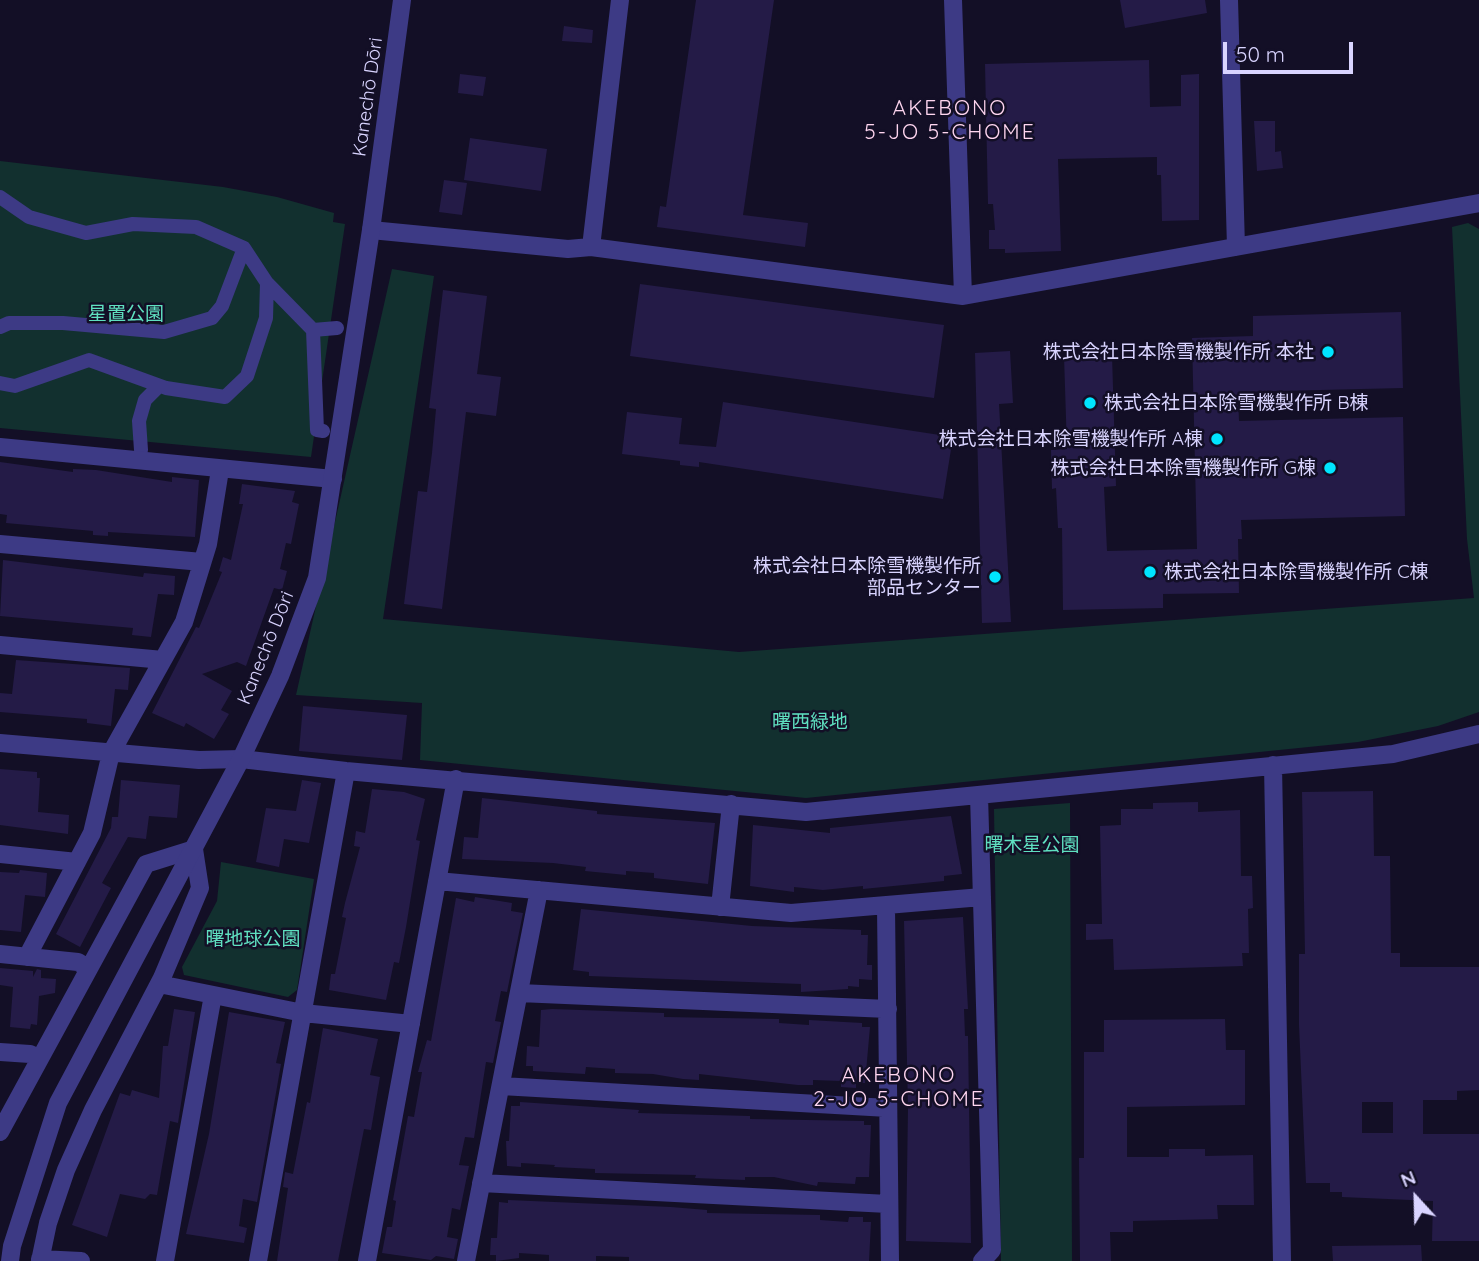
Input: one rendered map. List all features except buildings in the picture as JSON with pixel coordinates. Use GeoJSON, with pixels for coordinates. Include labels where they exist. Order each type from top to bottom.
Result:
{"type":"FeatureCollection","features":[{"type":"Feature","properties":{"kind":"street","name":"Kanechō Dōri"},"geometry":{"type":"LineString","coordinates":[[10,1261],[12,1246],[58,1103],[242,759],[280,676],[317,578],[371,230],[402,0]]}},
{"type":"Feature","properties":{"kind":"street"},"geometry":{"type":"LineString","coordinates":[[591,247],[620,0]]}},
{"type":"Feature","properties":{"kind":"street"},"geometry":{"type":"LineString","coordinates":[[953,0],[963,296]]}},
{"type":"Feature","properties":{"kind":"street"},"geometry":{"type":"LineString","coordinates":[[1229,0],[1236,247]]}},
{"type":"Feature","properties":{"kind":"street"},"geometry":{"type":"LineString","coordinates":[[0,197],[29,217],[86,233],[133,224],[195,227],[244,248],[267,283],[313,330],[317,430],[323,431]]}},
{"type":"Feature","properties":{"kind":"street"},"geometry":{"type":"LineString","coordinates":[[371,230],[568,249],[591,247],[963,296],[1479,203]]}},
{"type":"Feature","properties":{"kind":"street"},"geometry":{"type":"LineString","coordinates":[[0,327],[9,323],[63,323],[164,332],[212,318],[222,306],[244,248]]}},
{"type":"Feature","properties":{"kind":"street"},"geometry":{"type":"LineString","coordinates":[[0,383],[15,386],[89,360],[159,386],[225,397],[247,376],[266,318],[267,283]]}},
{"type":"Feature","properties":{"kind":"street"},"geometry":{"type":"LineString","coordinates":[[313,330],[337,328]]}},
{"type":"Feature","properties":{"kind":"street"},"geometry":{"type":"LineString","coordinates":[[141,450],[139,421],[145,400],[159,386]]}},
{"type":"Feature","properties":{"kind":"street"},"geometry":{"type":"LineString","coordinates":[[0,447],[333,479]]}},
{"type":"Feature","properties":{"kind":"street"},"geometry":{"type":"LineString","coordinates":[[27,957],[92,833],[111,753],[184,622],[208,544],[220,470]]}},
{"type":"Feature","properties":{"kind":"street"},"geometry":{"type":"LineString","coordinates":[[0,544],[202,562]]}},
{"type":"Feature","properties":{"kind":"street"},"geometry":{"type":"LineString","coordinates":[[0,645],[163,660]]}},
{"type":"Feature","properties":{"kind":"street"},"geometry":{"type":"LineString","coordinates":[[0,743],[199,760],[242,759],[346,771],[806,812],[1393,754],[1479,734]]}},
{"type":"Feature","properties":{"kind":"street"},"geometry":{"type":"LineString","coordinates":[[1273,765],[1282,1261]]}},
{"type":"Feature","properties":{"kind":"street"},"geometry":{"type":"LineString","coordinates":[[258,1261],[346,771]]}},
{"type":"Feature","properties":{"kind":"street"},"geometry":{"type":"LineString","coordinates":[[367,1261],[456,779]]}},
{"type":"Feature","properties":{"kind":"street"},"geometry":{"type":"LineString","coordinates":[[979,794],[992,1250],[982,1261]]}},
{"type":"Feature","properties":{"kind":"street"},"geometry":{"type":"LineString","coordinates":[[720,907],[731,804]]}},
{"type":"Feature","properties":{"kind":"street"},"geometry":{"type":"LineString","coordinates":[[0,1132],[146,864],[194,849],[200,888],[159,984],[93,1110],[66,1170],[48,1223],[40,1260],[81,1261]]}},
{"type":"Feature","properties":{"kind":"street"},"geometry":{"type":"LineString","coordinates":[[0,854],[77,862]]}},
{"type":"Feature","properties":{"kind":"street"},"geometry":{"type":"LineString","coordinates":[[437,881],[791,913],[982,897]]}},
{"type":"Feature","properties":{"kind":"street"},"geometry":{"type":"LineString","coordinates":[[466,1261],[540,890]]}},
{"type":"Feature","properties":{"kind":"street"},"geometry":{"type":"LineString","coordinates":[[886,906],[890,1261]]}},
{"type":"Feature","properties":{"kind":"street"},"geometry":{"type":"LineString","coordinates":[[0,954],[78,961],[88,968]]}},
{"type":"Feature","properties":{"kind":"street"},"geometry":{"type":"LineString","coordinates":[[159,984],[303,1013],[411,1024]]}},
{"type":"Feature","properties":{"kind":"street"},"geometry":{"type":"LineString","coordinates":[[519,993],[888,1009]]}},
{"type":"Feature","properties":{"kind":"street"},"geometry":{"type":"LineString","coordinates":[[165,1261],[213,995]]}},
{"type":"Feature","properties":{"kind":"street"},"geometry":{"type":"LineString","coordinates":[[0,1052],[39,1058]]}},
{"type":"Feature","properties":{"kind":"street"},"geometry":{"type":"LineString","coordinates":[[500,1086],[888,1108]]}},
{"type":"Feature","properties":{"kind":"street"},"geometry":{"type":"LineString","coordinates":[[481,1183],[888,1204]]}},
{"type":"Feature","properties":{"kind":"green space","name":"星置公園"},"geometry":{"type":"Polygon","coordinates":[[[0,161],[223,187],[277,197],[334,213],[333,222],[345,224],[311,457],[0,428],[0,161]]]}},
{"type":"Feature","properties":{"kind":"green space","name":"曙西緑地"},"geometry":{"type":"Polygon","coordinates":[[[1468,223],[1479,229],[1479,712],[1438,726],[1358,742],[806,798],[420,760],[422,703],[296,695],[392,269],[434,276],[383,619],[739,652],[1474,598],[1467,539],[1452,227],[1468,223]]]}},
{"type":"Feature","properties":{"kind":"green space","name":"曙木星公園"},"geometry":{"type":"Polygon","coordinates":[[[1070,803],[1072,1261],[1001,1261],[994,809],[1070,803]]]}},
{"type":"Feature","properties":{"kind":"green space","name":"曙地球公園"},"geometry":{"type":"Polygon","coordinates":[[[221,862],[314,879],[297,990],[288,997],[184,975],[182,967],[217,901],[221,862]]]}},
{"type":"Feature","properties":{"kind":"place","name":"株式会社日本除雪機製作所 本社"},"geometry":{"type":"Point","coordinates":[1328,352]}},
{"type":"Feature","properties":{"kind":"place","name":"株式会社日本除雪機製作所 B棟"},"geometry":{"type":"Point","coordinates":[1090,403]}},
{"type":"Feature","properties":{"kind":"place","name":"株式会社日本除雪機製作所 A棟"},"geometry":{"type":"Point","coordinates":[1217,439]}},
{"type":"Feature","properties":{"kind":"place","name":"株式会社日本除雪機製作所 G棟"},"geometry":{"type":"Point","coordinates":[1330,468]}},
{"type":"Feature","properties":{"kind":"place","name":"株式会社日本除雪機製作所 C棟"},"geometry":{"type":"Point","coordinates":[1150,572]}},
{"type":"Feature","properties":{"kind":"place","name":"株式会社日本除雪機製作所 部品センター"},"geometry":{"type":"Point","coordinates":[995,577]}},
{"type":"Feature","properties":{"kind":"district","name":"AKEBONO 5-JO 5-CHOME"},"geometry":{"type":"Point","coordinates":[950,121]}},
{"type":"Feature","properties":{"kind":"district","name":"AKEBONO 2-JO 5-CHOME"},"geometry":{"type":"Point","coordinates":[899,1088]}}]}
